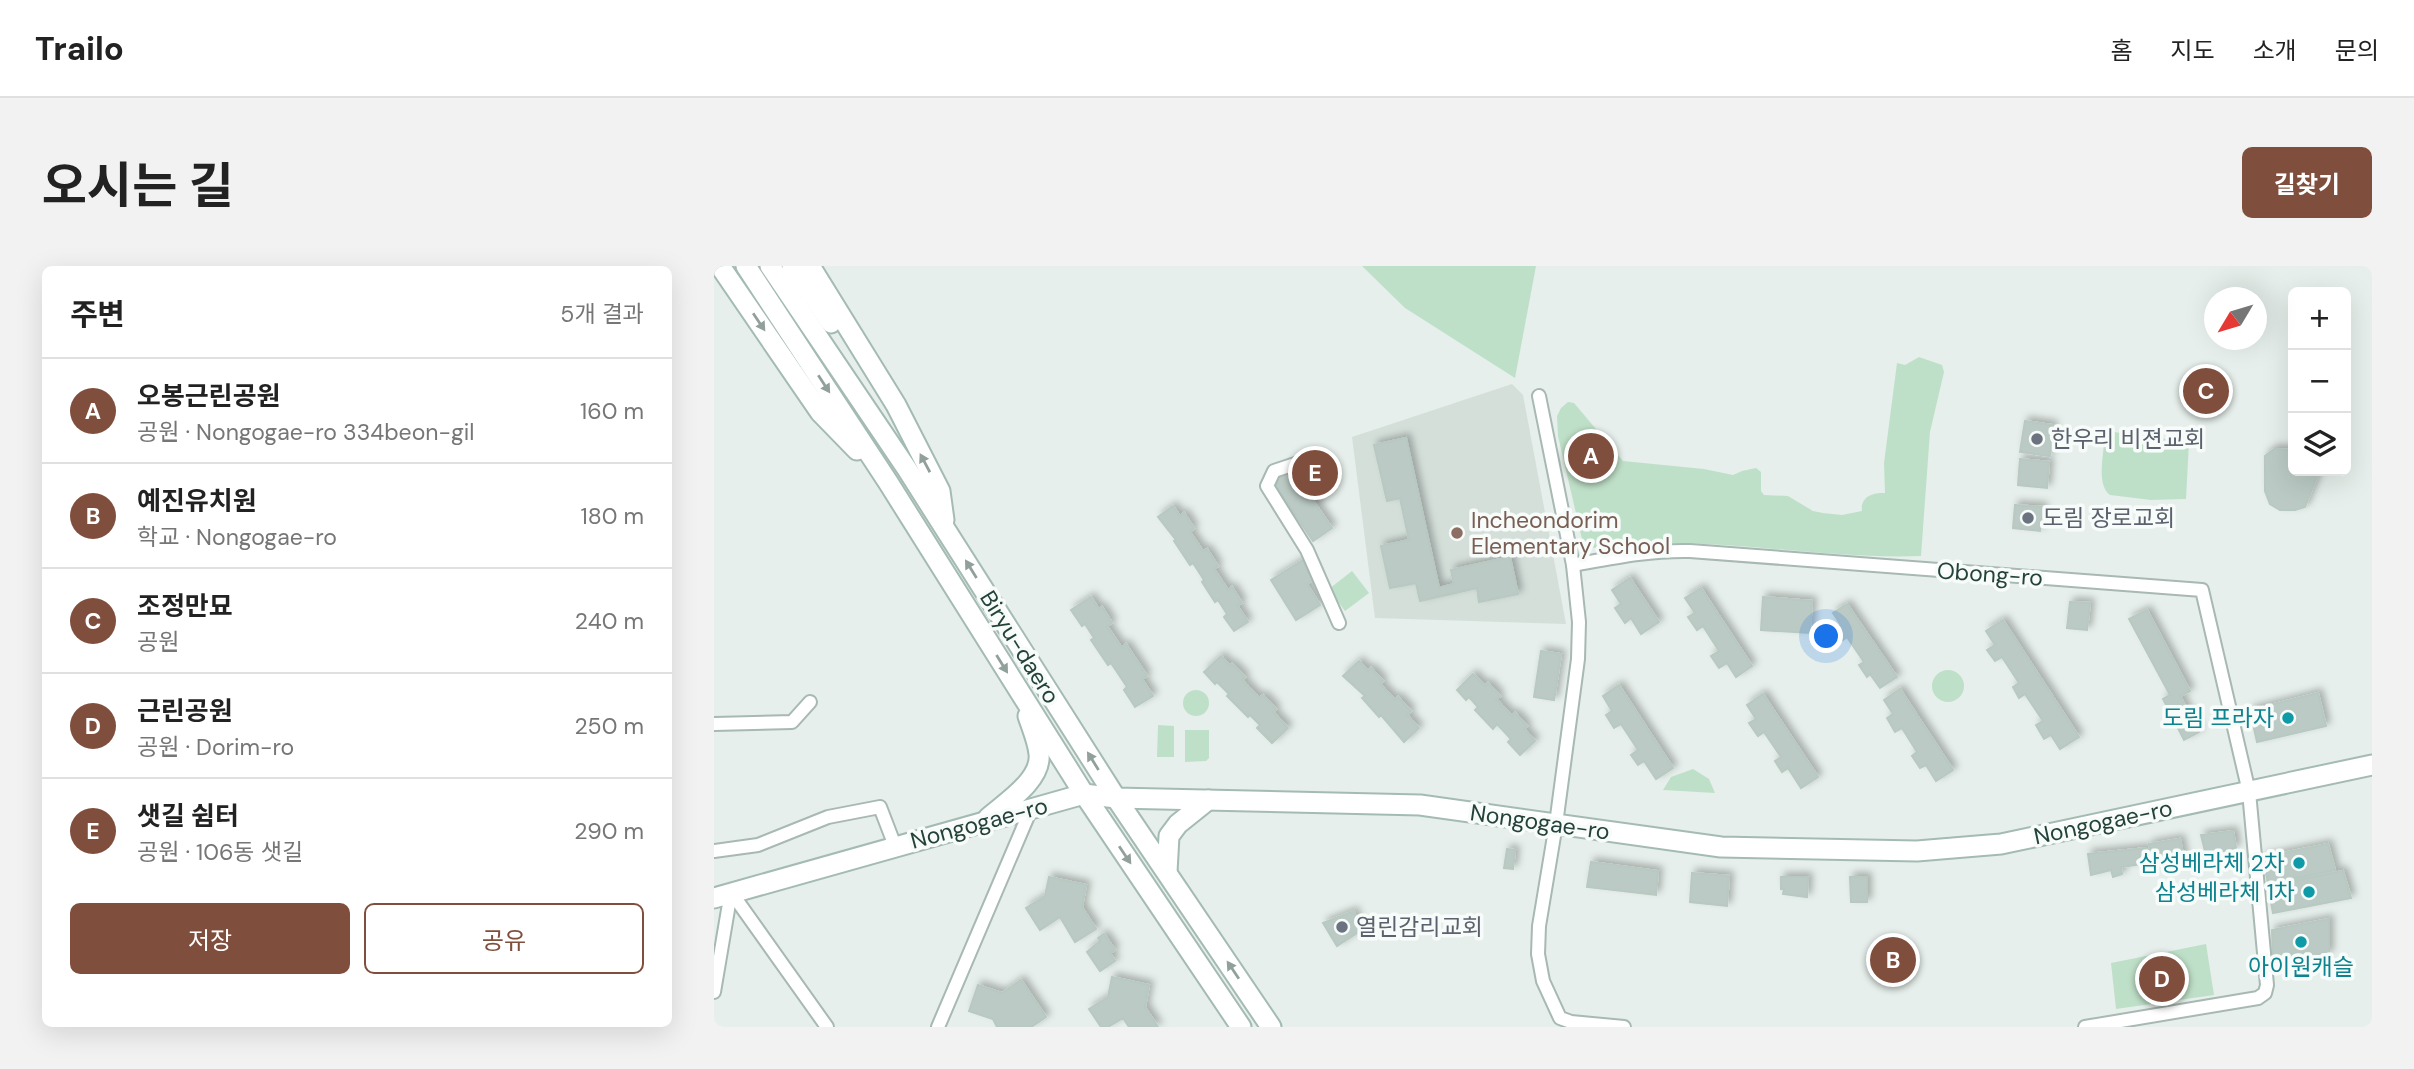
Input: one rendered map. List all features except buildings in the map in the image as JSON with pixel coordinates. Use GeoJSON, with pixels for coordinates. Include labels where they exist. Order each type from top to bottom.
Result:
{"type":"FeatureCollection","features":[{"type":"Feature","properties":{"kind":"main road"},"geometry":{"type":"LineString","coordinates":[[720,266],[820,412],[888,482]]}},
{"type":"Feature","properties":{"kind":"main road","name":"Biryu-daero"},"geometry":{"type":"LineString","coordinates":[[746,266],[888,482],[1084,794],[1241,1027]]}},
{"type":"Feature","properties":{"kind":"main road","name":"Biryu-daero"},"geometry":{"type":"LineString","coordinates":[[770,266],[907,469],[1116,798],[1271,1027]]}},
{"type":"Feature","properties":{"kind":"main road"},"geometry":{"type":"LineString","coordinates":[[792,266],[872,383],[907,469]]}},
{"type":"Feature","properties":{"kind":"main road"},"geometry":{"type":"LineString","coordinates":[[810,266],[896,405],[940,491],[944,527]]}},
{"type":"Feature","properties":{"kind":"main road"},"geometry":{"type":"LineString","coordinates":[[984,821],[1027,783],[1036,771],[1039,756],[1022,695]]}},
{"type":"Feature","properties":{"kind":"main road","name":"Nongogae-ro"},"geometry":{"type":"LineString","coordinates":[[723,895],[1084,794],[1116,798],[1420,805],[1721,847],[1917,852],[2001,844],[2372,765]]}},
{"type":"Feature","properties":{"kind":"main road"},"geometry":{"type":"LineString","coordinates":[[1167,872],[1169,836],[1178,824],[1208,800]]}},
{"type":"Feature","properties":{"kind":"street"},"geometry":{"type":"LineString","coordinates":[[1539,396],[1573,565],[1579,622],[1578,659],[1539,926],[1538,954],[1542,981],[1560,1018],[1567,1024],[1624,1027]]}},
{"type":"Feature","properties":{"kind":"street"},"geometry":{"type":"LineString","coordinates":[[1320,474],[1295,464],[1274,471],[1267,485],[1307,550],[1339,623]]}},
{"type":"Feature","properties":{"kind":"street","name":"Obong-ro"},"geometry":{"type":"LineString","coordinates":[[1573,565],[1627,554],[1661,550],[1689,551],[2202,590],[2249,792]]}},
{"type":"Feature","properties":{"kind":"street"},"geometry":{"type":"LineString","coordinates":[[714,724],[792,722],[810,702]]}},
{"type":"Feature","properties":{"kind":"street"},"geometry":{"type":"LineString","coordinates":[[2085,1027],[2247,1001],[2264,993],[2267,985],[2265,956],[2249,792]]}},
{"type":"Feature","properties":{"kind":"street"},"geometry":{"type":"LineString","coordinates":[[714,851],[758,845],[828,817],[880,807],[895,846]]}},
{"type":"Feature","properties":{"kind":"street"},"geometry":{"type":"LineString","coordinates":[[938,1027],[1031,809]]}},
{"type":"Feature","properties":{"kind":"street"},"geometry":{"type":"LineString","coordinates":[[714,992],[723,895]]}},
{"type":"Feature","properties":{"kind":"street"},"geometry":{"type":"LineString","coordinates":[[723,895],[827,1027]]}},
{"type":"Feature","properties":{"kind":"shaded area","name":"Incheondorim Elementary School"},"geometry":{"type":"Polygon","coordinates":[[[1512,384],[1523,395],[1566,624],[1375,618],[1352,437],[1512,384]]]}},
{"type":"Feature","properties":{"kind":"shaded area"},"geometry":{"type":"Polygon","coordinates":[[[1876,949],[1911,952],[1911,971],[1875,969],[1876,949]]]}},
{"type":"Feature","properties":{"kind":"green space"},"geometry":{"type":"Polygon","coordinates":[[[1362,266],[1536,266],[1515,378],[1405,308],[1362,266]]]}},
{"type":"Feature","properties":{"kind":"green space"},"geometry":{"type":"Polygon","coordinates":[[[1919,357],[1942,365],[1944,372],[1930,432],[1921,556],[1839,554],[1675,543],[1594,548],[1582,539],[1558,436],[1557,416],[1568,402],[1574,403],[1623,461],[1704,469],[1733,475],[1756,468],[1761,472],[1761,491],[1764,495],[1788,496],[1813,511],[1842,515],[1862,511],[1863,502],[1868,496],[1885,493],[1884,463],[1897,363],[1905,365],[1919,357]]]}},
{"type":"Feature","properties":{"kind":"green space"},"geometry":{"type":"Polygon","coordinates":[[[2114,432],[2189,442],[2186,499],[2151,500],[2110,495],[2103,484],[2102,462],[2104,440],[2114,432]]]}},
{"type":"Feature","properties":{"kind":"green space"},"geometry":{"type":"Polygon","coordinates":[[[1352,571],[1369,593],[1345,611],[1329,589],[1352,571]]]}},
{"type":"Feature","properties":{"kind":"green space"},"geometry":{"type":"Polygon","coordinates":[[[1948,670],[1959,675],[1964,686],[1959,697],[1948,702],[1937,697],[1932,686],[1937,675],[1948,670]]]}},
{"type":"Feature","properties":{"kind":"green space"},"geometry":{"type":"Polygon","coordinates":[[[1196,690],[1205,694],[1209,703],[1205,712],[1196,716],[1187,712],[1183,703],[1187,694],[1196,690]]]}},
{"type":"Feature","properties":{"kind":"green space"},"geometry":{"type":"Polygon","coordinates":[[[1158,725],[1174,726],[1174,757],[1157,757],[1158,725]]]}},
{"type":"Feature","properties":{"kind":"green space"},"geometry":{"type":"Polygon","coordinates":[[[1185,730],[1209,730],[1209,758],[1206,761],[1185,762],[1185,730]]]}},
{"type":"Feature","properties":{"kind":"green space"},"geometry":{"type":"Polygon","coordinates":[[[1693,769],[1709,779],[1715,793],[1663,790],[1671,777],[1693,769]]]}},
{"type":"Feature","properties":{"kind":"green space"},"geometry":{"type":"Polygon","coordinates":[[[2206,944],[2214,995],[2116,1009],[2111,963],[2206,944]]]}},
{"type":"Feature","properties":{"kind":"place","name":"조정만묘"},"geometry":{"type":"Point","coordinates":[2206,391]}},
{"type":"Feature","properties":{"kind":"place","name":"한우리 비젼교회"},"geometry":{"type":"Point","coordinates":[2037,439]}},
{"type":"Feature","properties":{"kind":"place","name":"오봉근린공원"},"geometry":{"type":"Point","coordinates":[1591,456]}},
{"type":"Feature","properties":{"kind":"place","name":"샛길 쉼터"},"geometry":{"type":"Point","coordinates":[1315,473]}},
{"type":"Feature","properties":{"kind":"place","name":"도림 장로교회"},"geometry":{"type":"Point","coordinates":[2028,518]}},
{"type":"Feature","properties":{"kind":"place","name":"Incheondorim Elementary School"},"geometry":{"type":"Point","coordinates":[1457,533]}},
{"type":"Feature","properties":{"kind":"place","name":"도림 프라자"},"geometry":{"type":"Point","coordinates":[2288,718]}},
{"type":"Feature","properties":{"kind":"place","name":"삼성베라체 2차"},"geometry":{"type":"Point","coordinates":[2299,863]}},
{"type":"Feature","properties":{"kind":"place","name":"삼성베라체 1차"},"geometry":{"type":"Point","coordinates":[2309,892]}},
{"type":"Feature","properties":{"kind":"place","name":"열린감리교회"},"geometry":{"type":"Point","coordinates":[1342,927]}},
{"type":"Feature","properties":{"kind":"place","name":"아이원캐슬"},"geometry":{"type":"Point","coordinates":[2301,942]}},
{"type":"Feature","properties":{"kind":"place","name":"예진유치원"},"geometry":{"type":"Point","coordinates":[1893,960]}},
{"type":"Feature","properties":{"kind":"place","name":"근린공원"},"geometry":{"type":"Point","coordinates":[2162,979]}}]}
